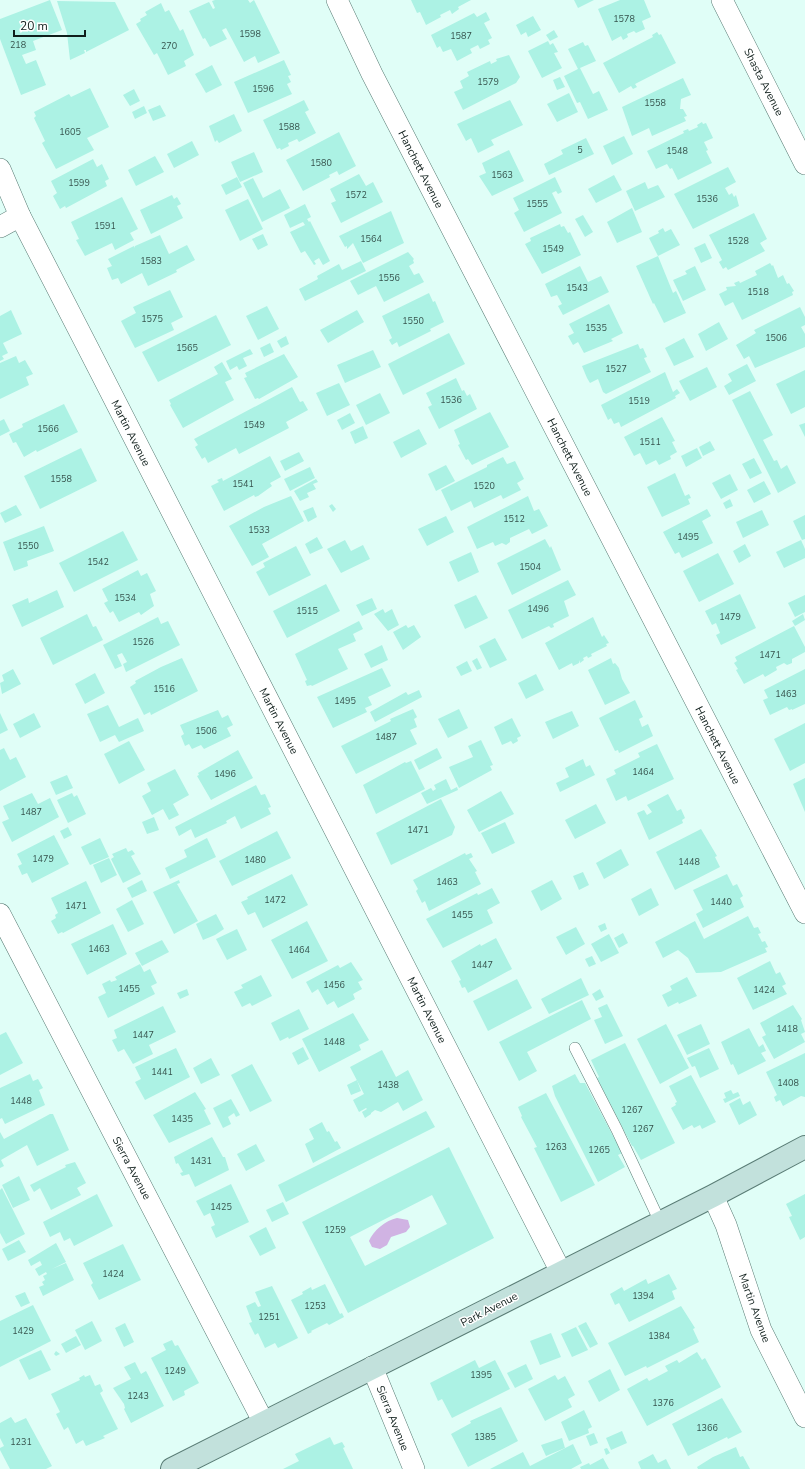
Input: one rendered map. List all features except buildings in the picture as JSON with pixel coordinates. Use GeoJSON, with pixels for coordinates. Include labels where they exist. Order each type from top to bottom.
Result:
{"type":"FeatureCollection","features":[{"type":"Feature","properties":{"kind":"street","name":"Hanchett Avenue"},"geometry":{"type":"LineString","coordinates":[[337,0],[372,74],[805,913]]}},
{"type":"Feature","properties":{"kind":"street","name":"Shasta Avenue"},"geometry":{"type":"LineString","coordinates":[[722,0],[805,164]]}},
{"type":"Feature","properties":{"kind":"street","name":"Martin Avenue"},"geometry":{"type":"LineString","coordinates":[[0,169],[20,216],[561,1272]]}},
{"type":"Feature","properties":{"kind":"street"},"geometry":{"type":"LineString","coordinates":[[0,227],[20,216]]}},
{"type":"Feature","properties":{"kind":"street","name":"Sierra Avenue"},"geometry":{"type":"LineString","coordinates":[[0,914],[264,1423]]}},
{"type":"Feature","properties":{"kind":"street","name":"Park Avenue"},"geometry":{"type":"LineString","coordinates":[[172,1469],[713,1196],[805,1147]]}},
{"type":"Feature","properties":{"kind":"street","name":"Martin Avenue"},"geometry":{"type":"LineString","coordinates":[[713,1196],[726,1225],[761,1330],[805,1417]]}},
{"type":"Feature","properties":{"kind":"street","name":"Sierra Avenue"},"geometry":{"type":"LineString","coordinates":[[372,1367],[414,1469]]}},
{"type":"Feature","properties":{"kind":"lane"},"geometry":{"type":"LineString","coordinates":[[575,1048],[617,1130],[660,1222]]}},
{"type":"Feature","properties":{"kind":"shaded area"},"geometry":{"type":"Polygon","coordinates":[[[397,1218],[408,1220],[410,1227],[406,1232],[391,1237],[387,1245],[380,1249],[372,1247],[369,1241],[374,1233],[384,1224],[397,1218]]]}}]}
